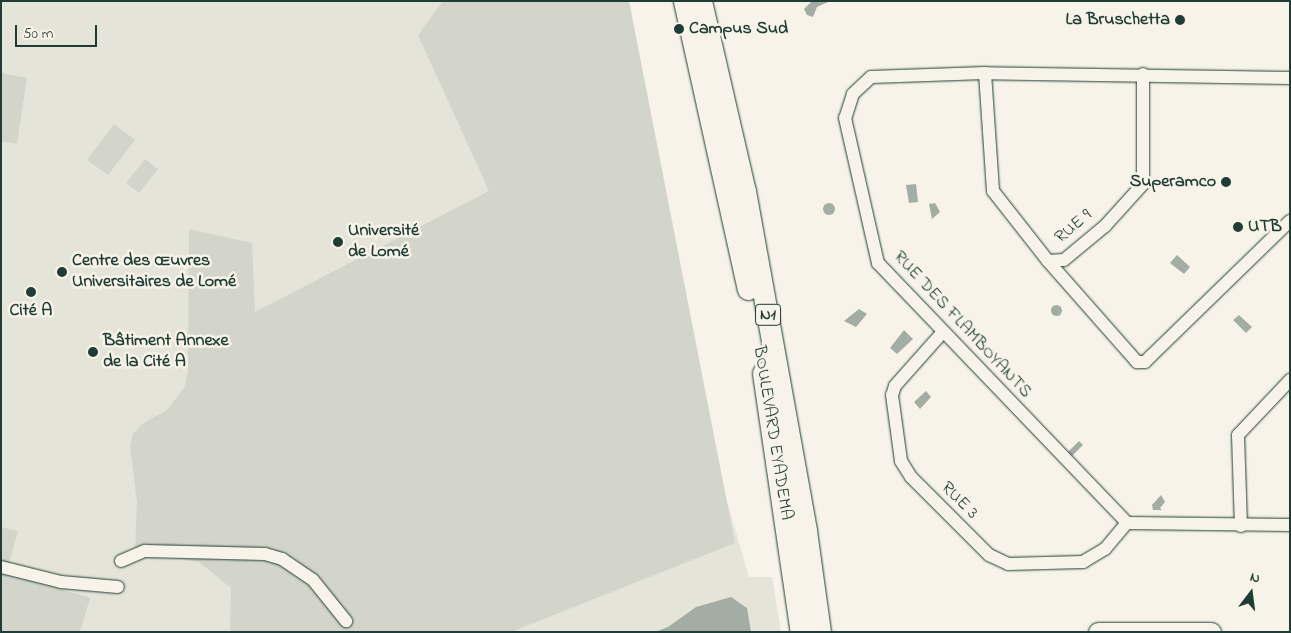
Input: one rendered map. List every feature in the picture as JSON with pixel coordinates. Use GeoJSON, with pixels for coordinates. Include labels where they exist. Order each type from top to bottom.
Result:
{"type":"FeatureCollection","features":[{"type":"Feature","properties":{"kind":"highway","name":"BOULEVARD EYADEMA"},"geometry":{"type":"LineString","coordinates":[[684,1],[756,326],[801,632]]}},
{"type":"Feature","properties":{"kind":"highway","name":"N1"},"geometry":{"type":"LineString","coordinates":[[701,1],[745,191],[804,522],[820,632]]}},
{"type":"Feature","properties":{"kind":"main road"},"geometry":{"type":"LineString","coordinates":[[1098,632],[1211,632]]}},
{"type":"Feature","properties":{"kind":"street","name":"RUE DES FLAMBOYANTS"},"geometry":{"type":"LineString","coordinates":[[1127,523],[942,333],[878,263],[845,118],[847,104],[871,77],[985,73],[1143,74],[1290,78]]}},
{"type":"Feature","properties":{"kind":"street","name":"RUE 9"},"geometry":{"type":"LineString","coordinates":[[985,73],[990,183],[1048,262],[1064,260],[1104,226],[1143,184],[1143,74]]}},
{"type":"Feature","properties":{"kind":"street"},"geometry":{"type":"LineString","coordinates":[[1048,262],[1130,356],[1137,362],[1145,362],[1290,221]]}},
{"type":"Feature","properties":{"kind":"street","name":"RUE 3"},"geometry":{"type":"LineString","coordinates":[[942,333],[895,386],[892,395],[901,461],[911,477],[989,555],[1008,564],[1083,562],[1105,549],[1127,523]]}},
{"type":"Feature","properties":{"kind":"street"},"geometry":{"type":"LineString","coordinates":[[1241,526],[1238,434],[1290,380]]}},
{"type":"Feature","properties":{"kind":"street"},"geometry":{"type":"LineString","coordinates":[[1127,523],[1241,526],[1290,525]]}},
{"type":"Feature","properties":{"kind":"street"},"geometry":{"type":"LineString","coordinates":[[121,561],[145,551],[266,554],[282,559],[313,580],[346,621]]}},
{"type":"Feature","properties":{"kind":"street"},"geometry":{"type":"LineString","coordinates":[[1,567],[61,582],[118,587]]}},
{"type":"Feature","properties":{"kind":"shaded area","name":"Université de Lomé"},"geometry":{"type":"Polygon","coordinates":[[[1,1],[629,1],[722,484],[749,577],[772,577],[781,632],[1,632],[1,1]]]}},
{"type":"Feature","properties":{"kind":"shaded area"},"geometry":{"type":"Polygon","coordinates":[[[443,1],[629,1],[735,543],[511,632],[230,632],[231,588],[199,562],[135,551],[137,503],[130,445],[133,434],[142,424],[167,410],[184,388],[188,372],[189,229],[252,243],[255,312],[489,191],[418,35],[443,1]]]}},
{"type":"Feature","properties":{"kind":"shaded area"},"geometry":{"type":"Polygon","coordinates":[[[812,1],[828,2],[817,7],[813,17],[807,15],[804,9],[812,1]]]}},
{"type":"Feature","properties":{"kind":"shaded area"},"geometry":{"type":"Polygon","coordinates":[[[1,73],[27,78],[17,144],[1,141],[1,73]]]}},
{"type":"Feature","properties":{"kind":"shaded area"},"geometry":{"type":"Polygon","coordinates":[[[114,124],[135,140],[108,175],[87,160],[114,124]]]}},
{"type":"Feature","properties":{"kind":"shaded area"},"geometry":{"type":"Polygon","coordinates":[[[145,159],[158,169],[139,193],[126,183],[145,159]]]}},
{"type":"Feature","properties":{"kind":"shaded area"},"geometry":{"type":"Polygon","coordinates":[[[916,184],[918,202],[909,203],[906,185],[916,184]]]}},
{"type":"Feature","properties":{"kind":"shaded area"},"geometry":{"type":"Polygon","coordinates":[[[827,203],[831,203],[835,209],[831,215],[827,215],[823,211],[823,207],[827,203]]]}},
{"type":"Feature","properties":{"kind":"shaded area"},"geometry":{"type":"Polygon","coordinates":[[[935,203],[940,212],[932,219],[929,204],[935,203]]]}},
{"type":"Feature","properties":{"kind":"shaded area"},"geometry":{"type":"Polygon","coordinates":[[[1177,255],[1190,267],[1184,274],[1170,263],[1177,255]]]}},
{"type":"Feature","properties":{"kind":"shaded area"},"geometry":{"type":"Polygon","coordinates":[[[1056,304],[1062,310],[1056,316],[1050,310],[1056,304]]]}},
{"type":"Feature","properties":{"kind":"shaded area"},"geometry":{"type":"Polygon","coordinates":[[[859,309],[867,314],[856,327],[844,321],[859,309]]]}},
{"type":"Feature","properties":{"kind":"shaded area"},"geometry":{"type":"Polygon","coordinates":[[[1239,315],[1252,327],[1246,333],[1233,320],[1239,315]]]}},
{"type":"Feature","properties":{"kind":"shaded area"},"geometry":{"type":"Polygon","coordinates":[[[904,330],[913,339],[897,354],[890,348],[904,330]]]}},
{"type":"Feature","properties":{"kind":"shaded area"},"geometry":{"type":"Polygon","coordinates":[[[926,391],[931,397],[920,409],[914,402],[926,391]]]}},
{"type":"Feature","properties":{"kind":"shaded area"},"geometry":{"type":"Polygon","coordinates":[[[1079,441],[1083,445],[1072,456],[1068,452],[1079,441]]]}},
{"type":"Feature","properties":{"kind":"shaded area"},"geometry":{"type":"Polygon","coordinates":[[[1161,495],[1165,502],[1160,508],[1162,510],[1153,510],[1152,505],[1161,495]]]}},
{"type":"Feature","properties":{"kind":"shaded area"},"geometry":{"type":"Polygon","coordinates":[[[1,527],[18,531],[9,563],[1,560],[1,527]]]}},
{"type":"Feature","properties":{"kind":"shaded area"},"geometry":{"type":"Polygon","coordinates":[[[1,571],[90,598],[80,632],[1,632],[1,571]]]}},
{"type":"Feature","properties":{"kind":"shaded area"},"geometry":{"type":"Polygon","coordinates":[[[731,597],[747,608],[751,632],[655,632],[668,627],[696,607],[731,597]]]}},
{"type":"Feature","properties":{"kind":"place","name":"La Bruschetta"},"geometry":{"type":"Point","coordinates":[1180,20]}},
{"type":"Feature","properties":{"kind":"place","name":"Campus Sud"},"geometry":{"type":"Point","coordinates":[679,29]}},
{"type":"Feature","properties":{"kind":"place","name":"Superamco"},"geometry":{"type":"Point","coordinates":[1226,182]}},
{"type":"Feature","properties":{"kind":"place","name":"UTB"},"geometry":{"type":"Point","coordinates":[1238,227]}},
{"type":"Feature","properties":{"kind":"place","name":"Université de Lomé"},"geometry":{"type":"Point","coordinates":[338,242]}},
{"type":"Feature","properties":{"kind":"place","name":"Centre des Œuvres Universitaires de Lomé"},"geometry":{"type":"Point","coordinates":[62,272]}},
{"type":"Feature","properties":{"kind":"place","name":"Cité A"},"geometry":{"type":"Point","coordinates":[31,292]}},
{"type":"Feature","properties":{"kind":"place","name":"Bâtiment Annexe de la Cité A"},"geometry":{"type":"Point","coordinates":[93,352]}}]}
